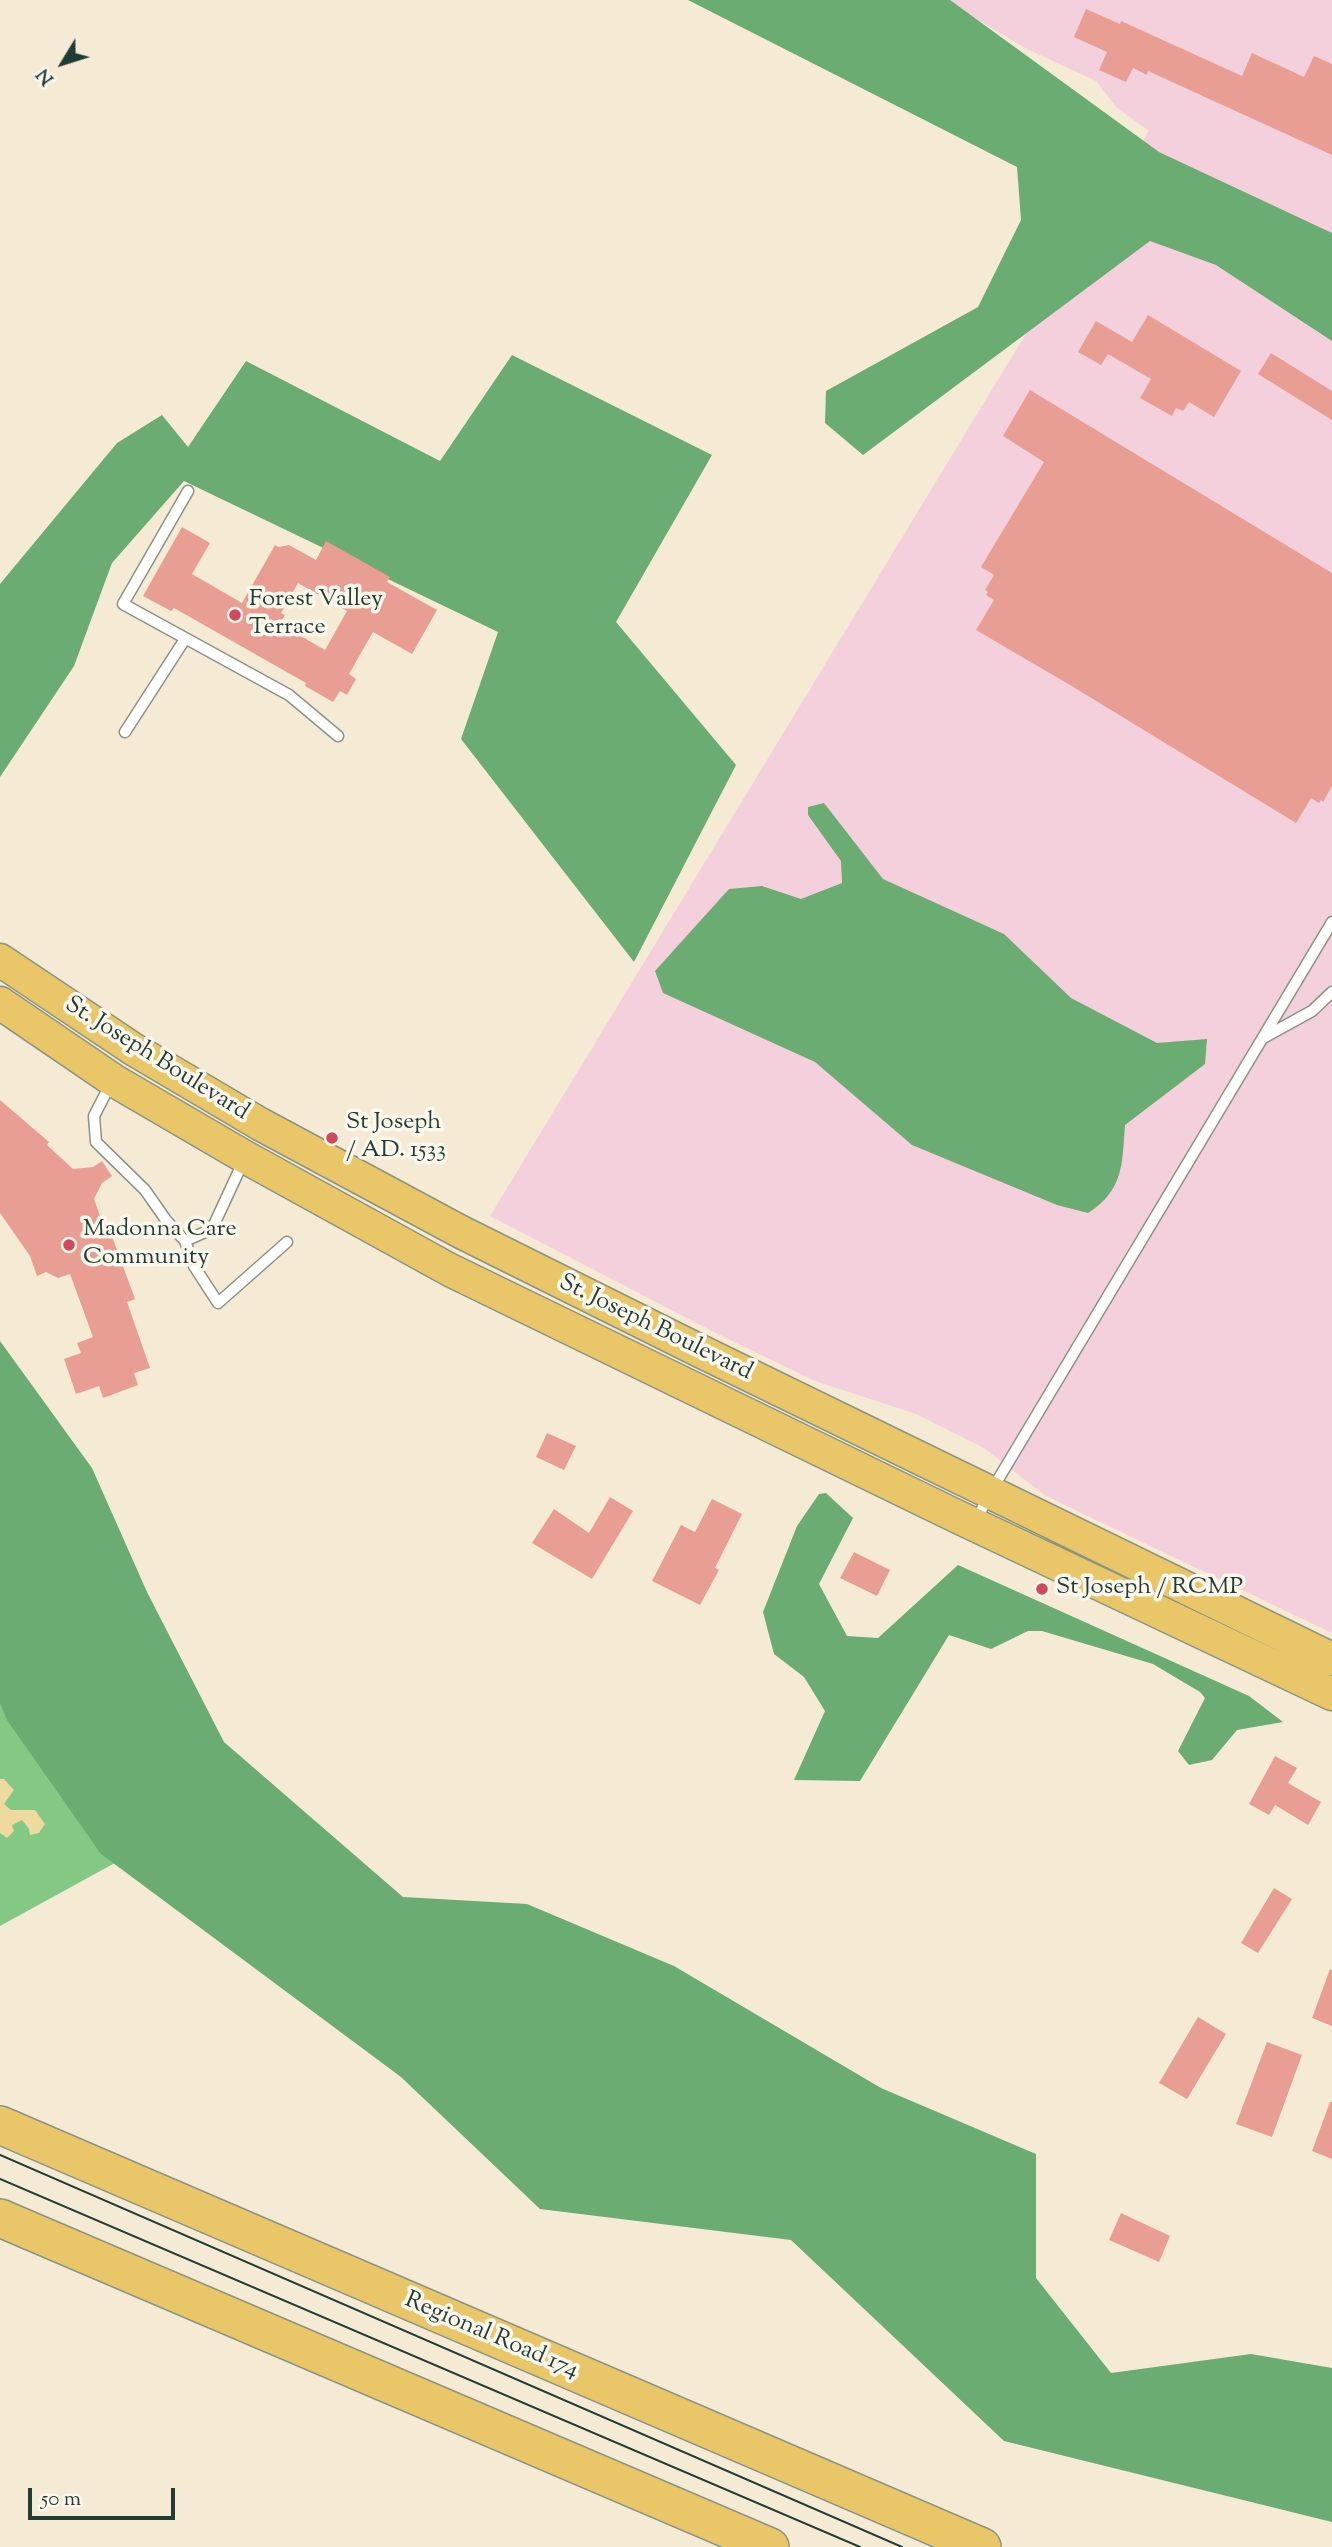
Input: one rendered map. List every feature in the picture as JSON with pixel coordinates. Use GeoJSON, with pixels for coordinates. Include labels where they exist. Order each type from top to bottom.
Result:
{"type":"FeatureCollection","features":[{"type":"Feature","properties":{"kind":"highway","name":"Regional Road 174"},"geometry":{"type":"LineString","coordinates":[[0,2125],[982,2547]]}},
{"type":"Feature","properties":{"kind":"highway"},"geometry":{"type":"LineString","coordinates":[[0,2218],[770,2547]]}},
{"type":"Feature","properties":{"kind":"main road","name":"St. Joseph Boulevard"},"geometry":{"type":"LineString","coordinates":[[0,960],[133,1049],[260,1124],[461,1232],[1332,1659]]}},
{"type":"Feature","properties":{"kind":"main road","name":"St. Joseph Boulevard"},"geometry":{"type":"LineString","coordinates":[[0,1003],[113,1080],[450,1270],[1332,1694]]}},
{"type":"Feature","properties":{"kind":"main road"},"geometry":{"type":"LineString","coordinates":[[246,1157],[260,1124]]}},
{"type":"Feature","properties":{"kind":"main road"},"geometry":{"type":"LineString","coordinates":[[690,1387],[704,1353]]}},
{"type":"Feature","properties":{"kind":"lane"},"geometry":{"type":"LineString","coordinates":[[188,491],[123,604],[289,695],[338,736]]}},
{"type":"Feature","properties":{"kind":"lane"},"geometry":{"type":"LineString","coordinates":[[125,732],[186,639]]}},
{"type":"Feature","properties":{"kind":"lane"},"geometry":{"type":"LineString","coordinates":[[974,1524],[1332,922]]}},
{"type":"Feature","properties":{"kind":"lane"},"geometry":{"type":"LineString","coordinates":[[1262,1038],[1312,1011],[1332,992]]}},
{"type":"Feature","properties":{"kind":"lane"},"geometry":{"type":"LineString","coordinates":[[113,1080],[94,1116],[96,1142],[145,1190],[185,1241],[194,1266],[218,1303],[287,1242]]}},
{"type":"Feature","properties":{"kind":"lane"},"geometry":{"type":"LineString","coordinates":[[185,1241],[212,1229],[246,1157]]}},
{"type":"Feature","properties":{"kind":"shaded area"},"geometry":{"type":"Polygon","coordinates":[[[944,0],[1332,0],[1332,1633],[1046,1496],[984,1448],[916,1414],[815,1381],[490,1216],[1149,131],[1116,107],[1096,81],[1027,49],[944,0]]]}},
{"type":"Feature","properties":{"kind":"green space"},"geometry":{"type":"Polygon","coordinates":[[[688,0],[950,0],[1159,152],[1332,233],[1332,341],[1216,265],[1150,241],[863,455],[825,423],[826,391],[978,307],[1021,220],[1017,167],[688,0]]]}},
{"type":"Feature","properties":{"kind":"green space"},"geometry":{"type":"Polygon","coordinates":[[[512,355],[712,455],[616,622],[736,765],[634,962],[461,739],[498,632],[184,481],[112,563],[74,666],[0,777],[0,584],[117,443],[162,415],[188,447],[246,361],[440,461],[512,355]]]}},
{"type":"Feature","properties":{"kind":"green space"},"geometry":{"type":"Polygon","coordinates":[[[824,803],[883,879],[1004,934],[1071,998],[1157,1043],[1207,1039],[1205,1064],[1125,1125],[1121,1164],[1115,1185],[1109,1195],[1088,1213],[1057,1205],[912,1145],[815,1062],[663,993],[655,971],[729,889],[762,886],[801,899],[842,883],[841,861],[808,815],[808,807],[824,803]]]}},
{"type":"Feature","properties":{"kind":"green space"},"geometry":{"type":"Polygon","coordinates":[[[0,1341],[92,1468],[147,1592],[224,1742],[403,1897],[527,1904],[674,1966],[881,2088],[1036,2154],[1036,2278],[1111,2373],[1251,2354],[1332,2368],[1332,2522],[1004,2441],[791,2240],[540,2209],[401,2077],[101,1854],[7,1720],[0,1703],[0,1341]]]}},
{"type":"Feature","properties":{"kind":"green space"},"geometry":{"type":"Polygon","coordinates":[[[826,1493],[853,1518],[819,1584],[847,1636],[878,1638],[958,1565],[1249,1696],[1283,1722],[1237,1730],[1212,1760],[1189,1765],[1178,1751],[1205,1698],[1200,1692],[1153,1664],[1042,1631],[1028,1631],[991,1649],[949,1635],[860,1781],[794,1780],[825,1711],[804,1677],[774,1654],[763,1612],[797,1526],[819,1494],[826,1493]]]}},
{"type":"Feature","properties":{"kind":"green space"},"geometry":{"type":"Polygon","coordinates":[[[0,1626],[144,1847],[0,1926],[0,1626]]]}},
{"type":"Feature","properties":{"kind":"sand"},"geometry":{"type":"Polygon","coordinates":[[[0,1779],[4,1779],[14,1790],[4,1804],[11,1810],[35,1810],[45,1824],[39,1833],[30,1835],[22,1820],[12,1825],[14,1831],[7,1838],[0,1833],[0,1779]]]}},
{"type":"Feature","properties":{"kind":"building"},"geometry":{"type":"Polygon","coordinates":[[[1086,9],[1120,24],[1121,21],[1242,76],[1252,53],[1304,77],[1314,56],[1332,64],[1332,155],[1148,71],[1147,75],[1133,68],[1126,82],[1099,70],[1107,52],[1074,37],[1086,9]]]}},
{"type":"Feature","properties":{"kind":"building"},"geometry":{"type":"Polygon","coordinates":[[[1148,315],[1241,371],[1214,417],[1189,402],[1183,411],[1176,408],[1172,416],[1140,398],[1151,379],[1108,354],[1101,365],[1078,352],[1096,321],[1132,342],[1148,315]]]}},
{"type":"Feature","properties":{"kind":"building"},"geometry":{"type":"Polygon","coordinates":[[[1271,353],[1332,391],[1332,420],[1258,374],[1271,353]]]}},
{"type":"Feature","properties":{"kind":"building"},"geometry":{"type":"Polygon","coordinates":[[[1030,390],[1332,573],[1332,786],[1323,802],[1321,800],[1319,803],[1311,798],[1296,823],[976,630],[994,600],[986,595],[988,592],[985,590],[994,575],[981,567],[1044,462],[1003,436],[1030,390]]]}},
{"type":"Feature","properties":{"kind":"building","name":"Forest Valley Terrace"},"geometry":{"type":"Polygon","coordinates":[[[182,527],[210,543],[192,574],[242,603],[275,545],[289,545],[316,560],[326,541],[390,577],[387,582],[437,610],[412,654],[373,632],[349,674],[356,679],[347,695],[340,691],[333,702],[305,686],[306,683],[174,608],[171,611],[143,596],[182,527]],[[298,583],[281,613],[285,615],[280,624],[325,650],[347,611],[298,583]]]}},
{"type":"Feature","properties":{"kind":"building","name":"Madonna Care Community"},"geometry":{"type":"Polygon","coordinates":[[[0,1100],[49,1142],[47,1145],[73,1169],[93,1167],[102,1161],[112,1176],[102,1183],[94,1199],[106,1233],[110,1231],[135,1299],[127,1302],[150,1368],[134,1373],[138,1385],[103,1398],[99,1386],[76,1394],[64,1359],[81,1353],[77,1343],[93,1337],[70,1274],[58,1278],[46,1272],[37,1276],[30,1256],[0,1213],[0,1100]]]}},
{"type":"Feature","properties":{"kind":"building"},"geometry":{"type":"Polygon","coordinates":[[[547,1433],[576,1446],[564,1470],[536,1457],[547,1433]]]}},
{"type":"Feature","properties":{"kind":"building"},"geometry":{"type":"Polygon","coordinates":[[[610,1497],[633,1511],[592,1579],[532,1543],[554,1509],[589,1533],[610,1497]]]}},
{"type":"Feature","properties":{"kind":"building"},"geometry":{"type":"Polygon","coordinates":[[[712,1499],[742,1514],[715,1568],[719,1570],[700,1605],[652,1581],[681,1525],[695,1532],[712,1499]]]}},
{"type":"Feature","properties":{"kind":"building"},"geometry":{"type":"Polygon","coordinates":[[[854,1552],[890,1570],[877,1596],[840,1578],[854,1552]]]}},
{"type":"Feature","properties":{"kind":"building"},"geometry":{"type":"Polygon","coordinates":[[[1275,1756],[1297,1768],[1288,1783],[1321,1802],[1308,1825],[1275,1805],[1269,1815],[1249,1804],[1275,1756]]]}},
{"type":"Feature","properties":{"kind":"building"},"geometry":{"type":"Polygon","coordinates":[[[1274,1888],[1292,1899],[1258,1953],[1241,1943],[1274,1888]]]}},
{"type":"Feature","properties":{"kind":"building"},"geometry":{"type":"Polygon","coordinates":[[[1330,1969],[1332,1970],[1332,2026],[1312,2018],[1330,1969]]]}},
{"type":"Feature","properties":{"kind":"building"},"geometry":{"type":"Polygon","coordinates":[[[1198,2017],[1226,2034],[1187,2099],[1159,2083],[1198,2017]]]}},
{"type":"Feature","properties":{"kind":"building"},"geometry":{"type":"Polygon","coordinates":[[[1267,2042],[1302,2055],[1272,2137],[1236,2124],[1267,2042]]]}},
{"type":"Feature","properties":{"kind":"building"},"geometry":{"type":"Polygon","coordinates":[[[1332,2102],[1332,2159],[1312,2151],[1332,2102]]]}},
{"type":"Feature","properties":{"kind":"building"},"geometry":{"type":"Polygon","coordinates":[[[1121,2213],[1170,2236],[1159,2262],[1109,2240],[1121,2213]]]}},
{"type":"Feature","properties":{"kind":"tram line"},"geometry":{"type":"LineString","coordinates":[[0,2155],[902,2547]]}},
{"type":"Feature","properties":{"kind":"tram line"},"geometry":{"type":"LineString","coordinates":[[0,2179],[860,2547]]}},
{"type":"Feature","properties":{"kind":"place","name":"Forest Valley Terrace"},"geometry":{"type":"Point","coordinates":[235,615]}},
{"type":"Feature","properties":{"kind":"place","name":"St Joseph / AD. 1533"},"geometry":{"type":"Point","coordinates":[332,1138]}},
{"type":"Feature","properties":{"kind":"place","name":"Madonna Care Community"},"geometry":{"type":"Point","coordinates":[69,1245]}},
{"type":"Feature","properties":{"kind":"place","name":"St Joseph / RCMP"},"geometry":{"type":"Point","coordinates":[1042,1589]}}]}
